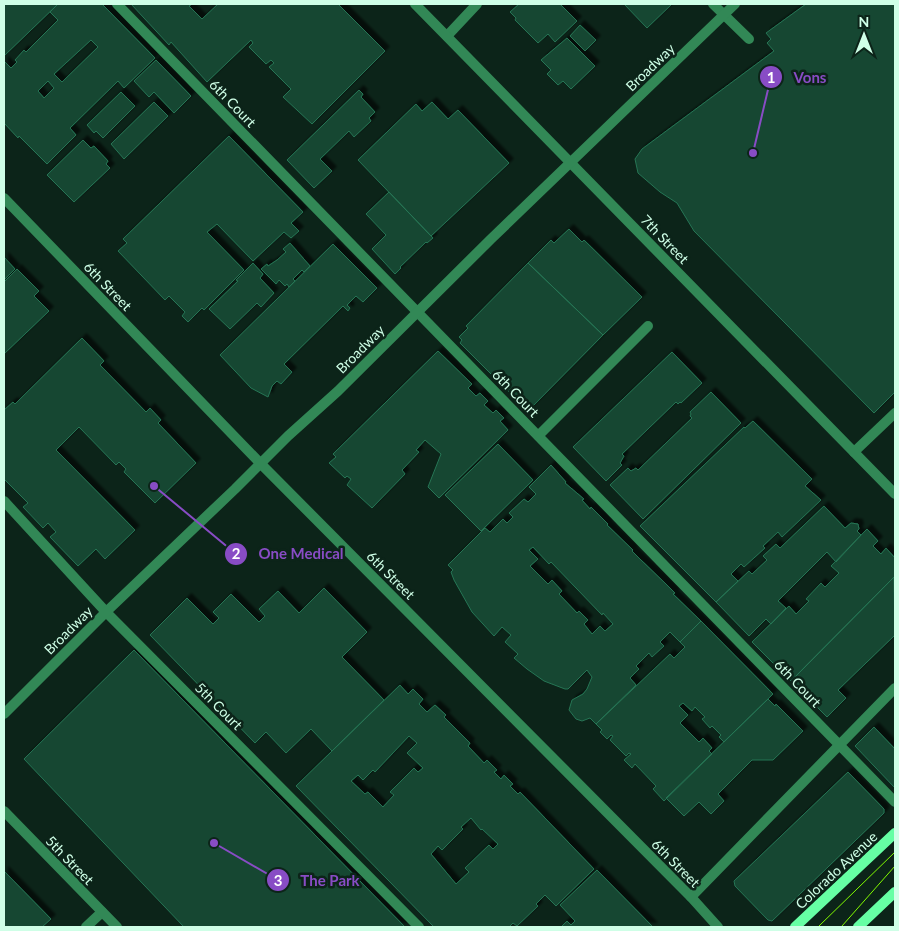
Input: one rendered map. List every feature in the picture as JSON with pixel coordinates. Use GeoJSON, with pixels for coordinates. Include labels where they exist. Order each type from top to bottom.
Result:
{"type":"FeatureCollection","features":[{"type":"Feature","properties":{"kind":"main road","name":"Colorado Avenue"},"geometry":{"type":"LineString","coordinates":[[795,927],[895,833]]}},
{"type":"Feature","properties":{"kind":"main road"},"geometry":{"type":"LineString","coordinates":[[858,927],[895,892]]}},
{"type":"Feature","properties":{"kind":"street","name":"6th Court"},"geometry":{"type":"LineString","coordinates":[[117,4],[895,802]]}},
{"type":"Feature","properties":{"kind":"street","name":"7th Street"},"geometry":{"type":"LineString","coordinates":[[416,4],[895,494]]}},
{"type":"Feature","properties":{"kind":"street"},"geometry":{"type":"LineString","coordinates":[[447,36],[478,4]]}},
{"type":"Feature","properties":{"kind":"street"},"geometry":{"type":"LineString","coordinates":[[713,4],[749,39]]}},
{"type":"Feature","properties":{"kind":"street","name":"Broadway"},"geometry":{"type":"LineString","coordinates":[[4,714],[106,612],[338,391],[570,162],[735,4]]}},
{"type":"Feature","properties":{"kind":"street","name":"6th Street"},"geometry":{"type":"LineString","coordinates":[[4,198],[260,464],[691,897],[718,927]]}},
{"type":"Feature","properties":{"kind":"street"},"geometry":{"type":"LineString","coordinates":[[538,436],[648,326]]}},
{"type":"Feature","properties":{"kind":"street"},"geometry":{"type":"LineString","coordinates":[[854,452],[895,413]]}},
{"type":"Feature","properties":{"kind":"street","name":"5th Court"},"geometry":{"type":"LineString","coordinates":[[4,501],[106,612],[419,927]]}},
{"type":"Feature","properties":{"kind":"street"},"geometry":{"type":"LineString","coordinates":[[691,897],[895,688]]}},
{"type":"Feature","properties":{"kind":"street","name":"5th Street"},"geometry":{"type":"LineString","coordinates":[[4,812],[117,927]]}},
{"type":"Feature","properties":{"kind":"street"},"geometry":{"type":"LineString","coordinates":[[86,927],[102,912]]}},
{"type":"Feature","properties":{"kind":"building"},"geometry":{"type":"Polygon","coordinates":[[[4,4],[58,4],[4,56],[4,4]]]}},
{"type":"Feature","properties":{"kind":"building"},"geometry":{"type":"Polygon","coordinates":[[[58,4],[102,4],[155,58],[124,88],[118,81],[70,128],[76,135],[47,164],[4,123],[4,61],[11,68],[24,50],[26,52],[58,20],[50,12],[58,4]],[[91,40],[54,74],[62,82],[98,47],[91,40]],[[48,81],[38,91],[44,98],[54,88],[48,81]]]}},
{"type":"Feature","properties":{"kind":"building"},"geometry":{"type":"Polygon","coordinates":[[[131,4],[192,4],[189,6],[202,19],[218,4],[338,4],[385,51],[312,124],[283,97],[291,89],[269,67],[274,63],[271,60],[266,64],[249,47],[253,43],[251,40],[207,82],[171,42],[169,45],[131,4]]]}},
{"type":"Feature","properties":{"kind":"building"},"geometry":{"type":"Polygon","coordinates":[[[519,4],[560,4],[577,21],[555,42],[548,34],[538,43],[515,20],[516,18],[510,12],[519,4]]]}},
{"type":"Feature","properties":{"kind":"building"},"geometry":{"type":"Polygon","coordinates":[[[624,4],[672,4],[647,28],[624,4]]]}},
{"type":"Feature","properties":{"kind":"building"},"geometry":{"type":"Polygon","coordinates":[[[806,4],[895,4],[895,392],[874,413],[694,231],[677,203],[660,192],[638,173],[635,159],[642,149],[774,51],[767,43],[771,39],[766,33],[806,4]]]}},
{"type":"Feature","properties":{"kind":"building"},"geometry":{"type":"Polygon","coordinates":[[[580,25],[596,40],[585,51],[570,36],[580,25]]]}},
{"type":"Feature","properties":{"kind":"building"},"geometry":{"type":"Polygon","coordinates":[[[567,38],[595,66],[571,89],[563,81],[558,85],[547,74],[551,70],[541,60],[567,38]]]}},
{"type":"Feature","properties":{"kind":"building"},"geometry":{"type":"Polygon","coordinates":[[[156,60],[191,96],[174,113],[154,92],[149,97],[134,81],[156,60]]]}},
{"type":"Feature","properties":{"kind":"building"},"geometry":{"type":"Polygon","coordinates":[[[359,90],[363,94],[361,97],[375,112],[369,118],[371,121],[354,137],[349,131],[320,159],[332,171],[314,188],[287,160],[359,90]]]}},
{"type":"Feature","properties":{"kind":"building"},"geometry":{"type":"Polygon","coordinates":[[[121,92],[135,106],[103,138],[96,131],[94,133],[87,125],[121,92]]]}},
{"type":"Feature","properties":{"kind":"building"},"geometry":{"type":"Polygon","coordinates":[[[154,102],[168,116],[124,159],[111,144],[154,102]]]}},
{"type":"Feature","properties":{"kind":"building"},"geometry":{"type":"Polygon","coordinates":[[[432,102],[448,119],[458,110],[509,163],[431,236],[358,160],[416,104],[422,111],[432,102]]]}},
{"type":"Feature","properties":{"kind":"building"},"geometry":{"type":"Polygon","coordinates":[[[229,136],[303,212],[291,223],[299,231],[291,238],[284,232],[253,261],[217,224],[207,232],[244,270],[204,310],[202,308],[188,322],[182,316],[185,312],[169,296],[165,300],[118,251],[127,243],[123,239],[229,136]]]}},
{"type":"Feature","properties":{"kind":"building"},"geometry":{"type":"Polygon","coordinates":[[[83,140],[91,148],[94,146],[108,161],[106,164],[110,168],[74,202],[47,175],[83,140]]]}},
{"type":"Feature","properties":{"kind":"building"},"geometry":{"type":"Polygon","coordinates":[[[389,192],[433,238],[426,242],[395,274],[372,249],[386,235],[366,214],[389,192]]]}},
{"type":"Feature","properties":{"kind":"building"},"geometry":{"type":"Polygon","coordinates":[[[569,229],[582,242],[584,240],[642,297],[603,335],[528,263],[551,240],[554,243],[569,229]]]}},
{"type":"Feature","properties":{"kind":"building"},"geometry":{"type":"Polygon","coordinates":[[[290,243],[310,266],[304,272],[302,270],[293,279],[295,281],[289,287],[279,280],[276,284],[261,269],[277,260],[286,252],[283,249],[290,243]]]}},
{"type":"Feature","properties":{"kind":"building"},"geometry":{"type":"Polygon","coordinates":[[[333,244],[377,288],[363,302],[356,296],[347,305],[350,308],[348,311],[343,306],[284,364],[292,372],[281,384],[277,381],[272,386],[268,397],[251,388],[220,355],[333,244]]]}},
{"type":"Feature","properties":{"kind":"building"},"geometry":{"type":"Polygon","coordinates":[[[4,257],[15,269],[4,280],[4,257]]]}},
{"type":"Feature","properties":{"kind":"building"},"geometry":{"type":"Polygon","coordinates":[[[253,263],[263,274],[260,278],[274,293],[261,307],[257,303],[230,329],[209,309],[238,281],[236,280],[253,263]]]}},
{"type":"Feature","properties":{"kind":"building"},"geometry":{"type":"Polygon","coordinates":[[[528,263],[603,335],[528,411],[460,343],[462,340],[459,337],[468,328],[466,326],[528,263]]]}},
{"type":"Feature","properties":{"kind":"building"},"geometry":{"type":"Polygon","coordinates":[[[17,269],[39,291],[34,296],[49,311],[4,354],[4,282],[17,269]]]}},
{"type":"Feature","properties":{"kind":"building"},"geometry":{"type":"Polygon","coordinates":[[[82,338],[104,361],[100,365],[146,412],[150,408],[161,420],[158,423],[196,463],[155,503],[124,472],[126,469],[119,462],[116,465],[79,427],[56,450],[135,530],[105,559],[96,549],[78,566],[50,537],[56,532],[48,523],[43,528],[23,507],[28,503],[4,479],[4,410],[13,402],[15,404],[82,338]]]}},
{"type":"Feature","properties":{"kind":"building"},"geometry":{"type":"Polygon","coordinates":[[[438,351],[472,384],[468,388],[476,396],[480,393],[488,401],[484,405],[493,413],[496,410],[504,418],[500,421],[508,430],[439,498],[428,487],[441,454],[425,440],[416,450],[419,452],[402,470],[405,474],[372,508],[347,485],[351,479],[347,476],[345,478],[329,463],[336,457],[333,454],[438,351]]]}},
{"type":"Feature","properties":{"kind":"building"},"geometry":{"type":"Polygon","coordinates":[[[672,352],[702,383],[681,403],[678,404],[676,402],[622,454],[624,456],[620,463],[622,465],[606,481],[573,447],[672,352]]]}},
{"type":"Feature","properties":{"kind":"building"},"geometry":{"type":"Polygon","coordinates":[[[711,392],[741,423],[643,519],[610,485],[628,468],[631,471],[636,468],[638,470],[692,418],[690,412],[711,392]]]}},
{"type":"Feature","properties":{"kind":"building"},"geometry":{"type":"Polygon","coordinates":[[[753,421],[812,479],[805,486],[821,500],[782,537],[778,532],[763,546],[765,548],[744,567],[741,564],[731,574],[738,581],[716,602],[640,526],[744,427],[753,421]]]}},
{"type":"Feature","properties":{"kind":"building"},"geometry":{"type":"Polygon","coordinates":[[[498,444],[533,480],[481,531],[445,495],[498,444]]]}},
{"type":"Feature","properties":{"kind":"building"},"geometry":{"type":"Polygon","coordinates":[[[551,465],[565,483],[584,499],[582,500],[590,509],[591,507],[701,621],[680,642],[670,632],[660,642],[664,646],[652,657],[649,653],[636,666],[639,669],[630,678],[636,685],[596,724],[590,718],[582,721],[576,719],[569,710],[572,700],[583,694],[587,689],[592,677],[587,670],[568,689],[565,689],[544,681],[527,669],[514,658],[518,654],[505,642],[511,635],[502,627],[494,636],[472,612],[454,580],[451,572],[453,570],[448,565],[485,528],[490,532],[503,519],[507,523],[513,517],[509,513],[524,499],[528,502],[536,494],[529,487],[551,465]],[[533,547],[529,550],[538,559],[530,566],[548,584],[552,580],[562,591],[559,594],[577,613],[579,611],[588,620],[584,624],[592,634],[600,626],[605,631],[613,624],[551,562],[549,564],[533,547]]]}},
{"type":"Feature","properties":{"kind":"building"},"geometry":{"type":"Polygon","coordinates":[[[824,506],[845,528],[851,523],[858,524],[859,529],[857,531],[861,535],[836,562],[827,552],[778,601],[786,608],[771,624],[766,619],[749,636],[716,602],[749,571],[752,574],[767,560],[763,556],[776,544],[780,548],[824,506]]]}},
{"type":"Feature","properties":{"kind":"building"},"geometry":{"type":"Polygon","coordinates":[[[867,529],[878,541],[873,546],[881,554],[886,548],[895,558],[895,576],[791,681],[752,642],[789,606],[796,614],[809,601],[806,599],[821,583],[825,587],[839,573],[831,566],[867,529]]]}},
{"type":"Feature","properties":{"kind":"building"},"geometry":{"type":"Polygon","coordinates":[[[894,577],[895,635],[838,690],[846,698],[827,717],[791,681],[894,577]]]}},
{"type":"Feature","properties":{"kind":"building"},"geometry":{"type":"Polygon","coordinates":[[[324,588],[367,632],[342,657],[384,700],[332,751],[311,729],[286,753],[266,732],[255,743],[150,635],[187,598],[213,624],[219,618],[213,612],[231,594],[259,622],[265,616],[259,609],[278,591],[299,613],[324,588]]]}},
{"type":"Feature","properties":{"kind":"building"},"geometry":{"type":"Polygon","coordinates":[[[701,621],[773,694],[724,742],[719,737],[721,735],[712,726],[710,728],[702,719],[705,717],[695,707],[692,711],[683,703],[679,706],[688,715],[680,723],[699,742],[703,738],[712,748],[709,751],[712,754],[664,801],[653,789],[656,786],[635,764],[632,768],[624,760],[631,754],[629,753],[626,756],[610,740],[613,736],[611,735],[607,739],[600,732],[602,730],[596,724],[670,654],[674,658],[685,647],[680,642],[701,621]]]}},
{"type":"Feature","properties":{"kind":"building"},"geometry":{"type":"Polygon","coordinates":[[[134,650],[405,927],[184,927],[24,759],[134,650]]]}},
{"type":"Feature","properties":{"kind":"building"},"geometry":{"type":"Polygon","coordinates":[[[400,685],[408,694],[413,689],[423,699],[419,704],[427,712],[435,705],[446,715],[444,717],[470,743],[468,746],[484,763],[487,760],[497,770],[494,772],[501,779],[504,775],[513,784],[510,786],[518,794],[520,792],[594,869],[556,906],[545,895],[536,904],[538,906],[517,926],[513,923],[509,927],[434,927],[296,786],[400,685]],[[409,736],[375,772],[373,770],[363,780],[358,775],[351,781],[365,794],[368,792],[383,807],[394,795],[390,792],[414,768],[418,772],[423,768],[407,753],[417,743],[409,736]],[[471,818],[442,850],[438,846],[431,854],[456,884],[469,872],[465,868],[489,845],[493,849],[498,844],[481,830],[471,818]]]}},
{"type":"Feature","properties":{"kind":"building"},"geometry":{"type":"Polygon","coordinates":[[[768,699],[775,706],[776,704],[803,731],[773,760],[752,760],[718,794],[724,801],[711,814],[699,802],[684,816],[666,798],[768,699]]]}},
{"type":"Feature","properties":{"kind":"building"},"geometry":{"type":"Polygon","coordinates":[[[874,727],[895,749],[895,788],[855,746],[874,727]]]}},
{"type":"Feature","properties":{"kind":"building"},"geometry":{"type":"Polygon","coordinates":[[[848,772],[884,809],[884,813],[772,921],[768,920],[735,886],[734,881],[848,772]]]}},
{"type":"Feature","properties":{"kind":"building"},"geometry":{"type":"Polygon","coordinates":[[[597,870],[653,927],[561,927],[567,921],[571,925],[575,921],[560,905],[597,870]]]}},
{"type":"Feature","properties":{"kind":"building"},"geometry":{"type":"Polygon","coordinates":[[[4,871],[51,919],[42,927],[4,927],[4,871]]]}},
{"type":"Feature","properties":{"kind":"tram line"},"geometry":{"type":"LineString","coordinates":[[818,927],[895,852]]}},
{"type":"Feature","properties":{"kind":"tram line"},"geometry":{"type":"LineString","coordinates":[[842,926],[895,866]]}},
{"type":"Feature","properties":{"kind":"place","name":"Vons"},"geometry":{"type":"Point","coordinates":[753,153]}},
{"type":"Feature","properties":{"kind":"place","name":"One Medical"},"geometry":{"type":"Point","coordinates":[154,486]}},
{"type":"Feature","properties":{"kind":"place","name":"The Park"},"geometry":{"type":"Point","coordinates":[214,843]}}]}
